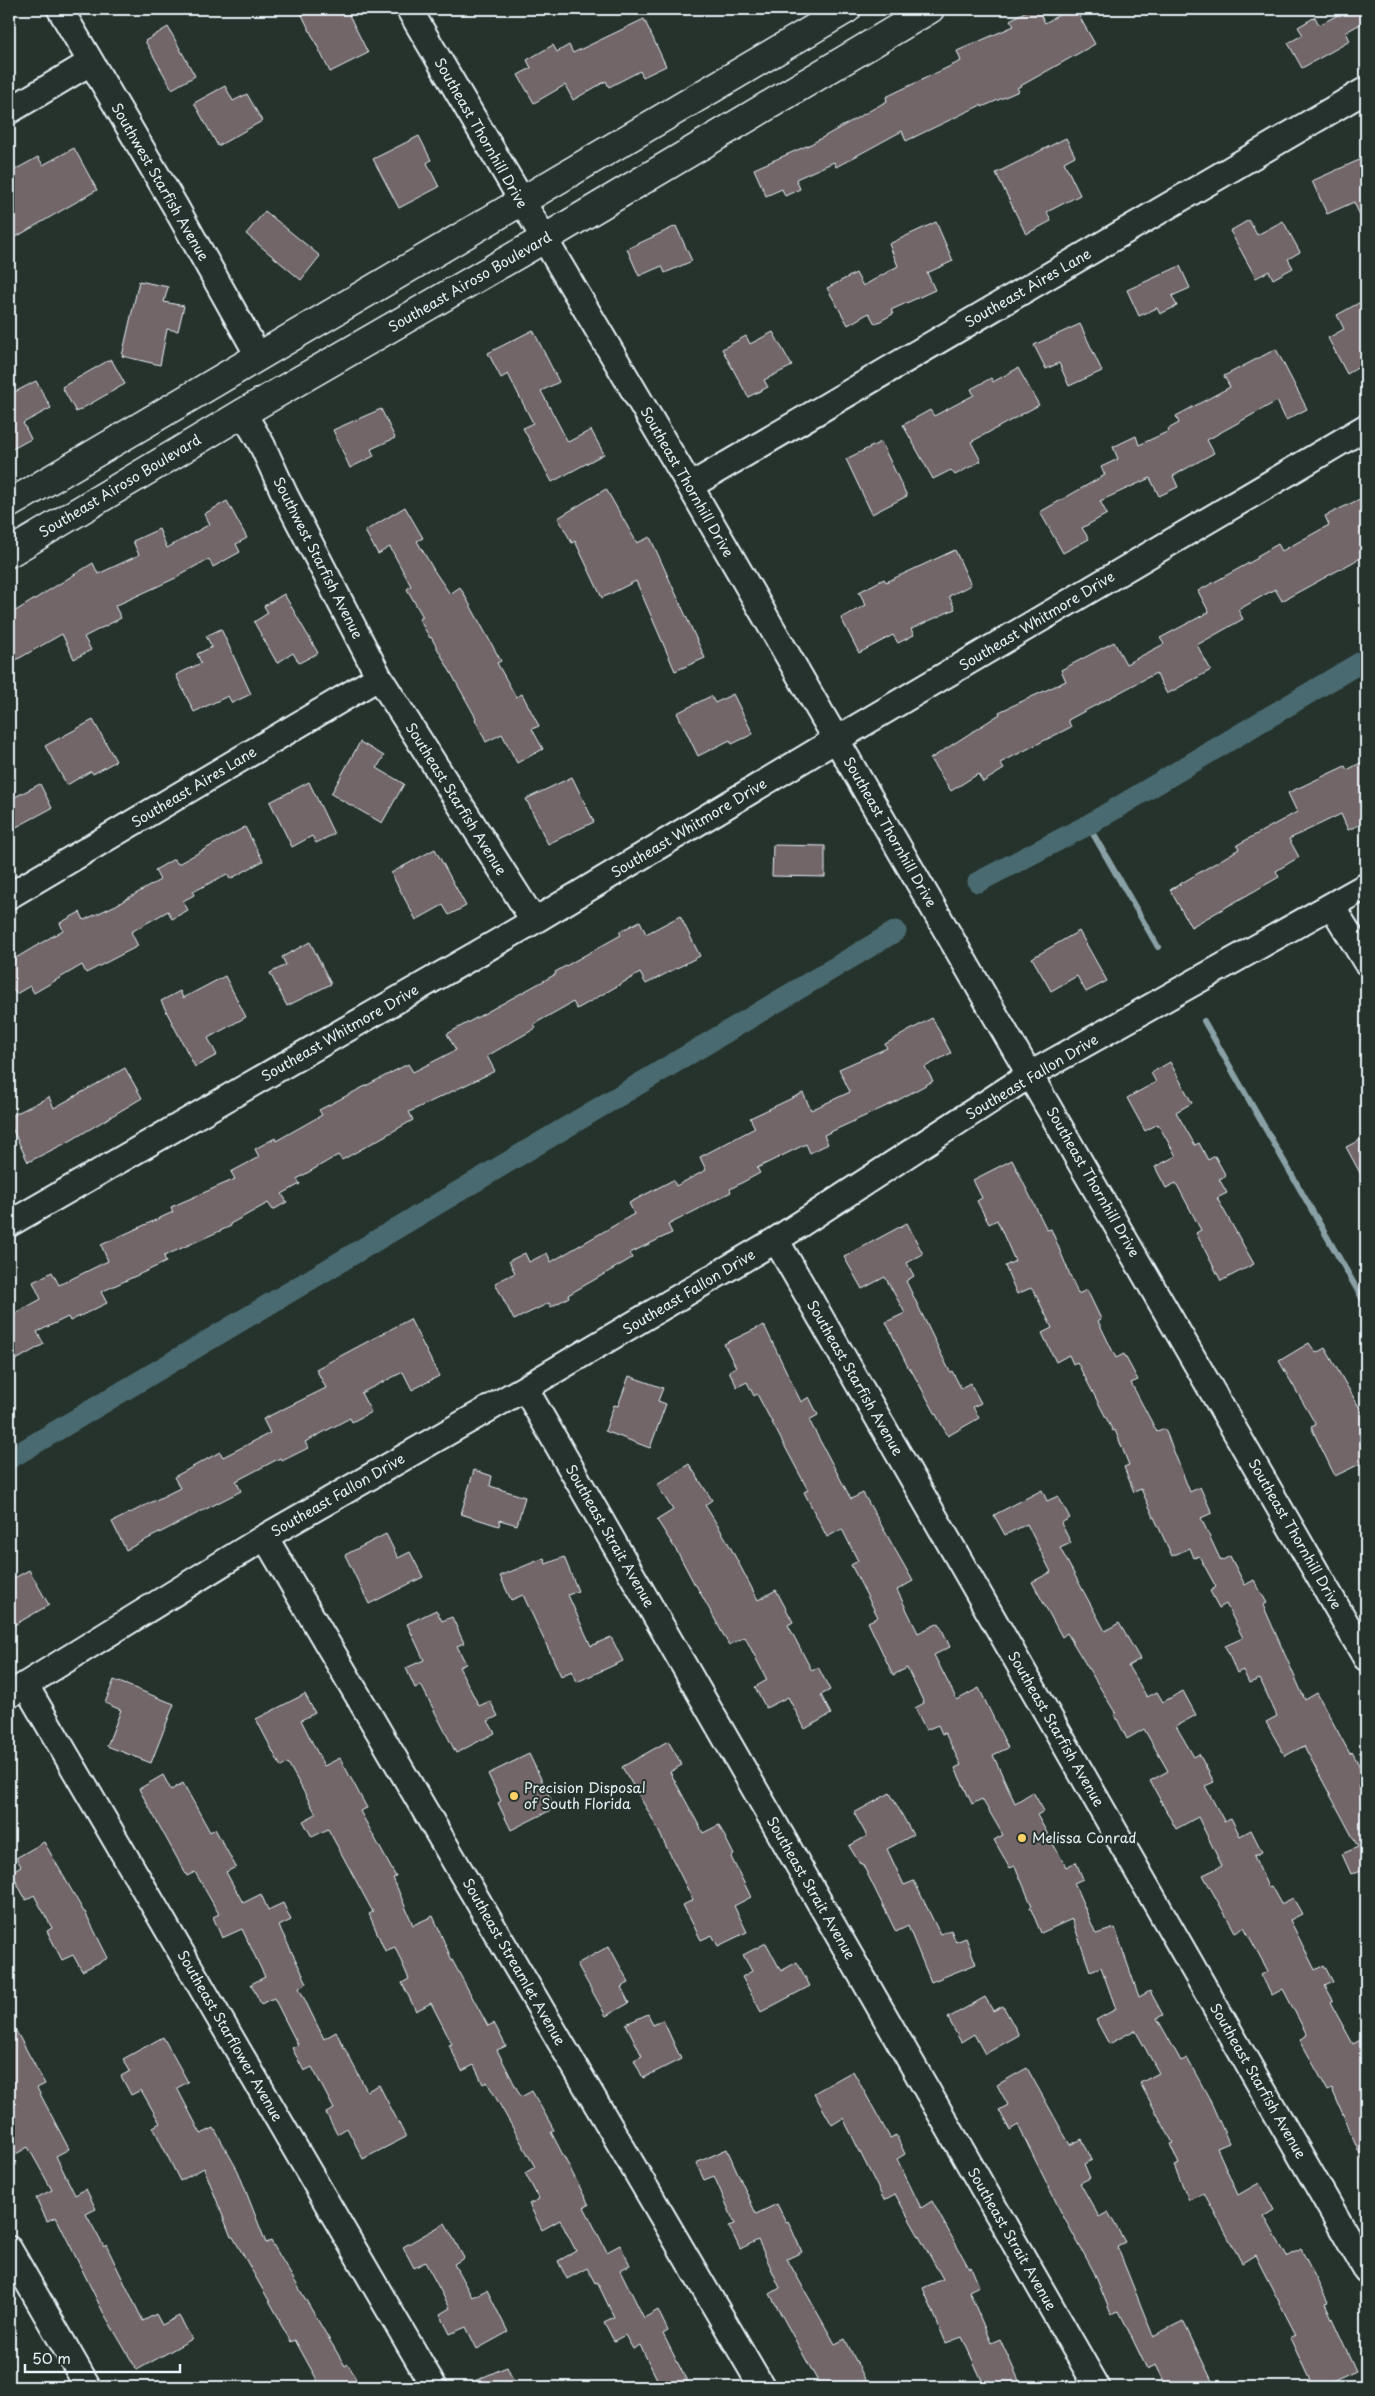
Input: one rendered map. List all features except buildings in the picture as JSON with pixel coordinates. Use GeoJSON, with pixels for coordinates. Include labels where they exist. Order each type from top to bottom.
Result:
{"type":"FeatureCollection","features":[{"type":"Feature","properties":{"kind":"main road"},"geometry":{"type":"LineString","coordinates":[[9,504],[847,9]]}},
{"type":"Feature","properties":{"kind":"main road","name":"Southeast Airoso Boulevard"},"geometry":{"type":"LineString","coordinates":[[9,553],[244,413],[544,239],[930,9]]}},
{"type":"Feature","properties":{"kind":"street","name":"Southwest Starfish Avenue"},"geometry":{"type":"LineString","coordinates":[[60,9],[175,206],[258,357]]}},
{"type":"Feature","properties":{"kind":"street","name":"Southeast Thornhill Drive"},"geometry":{"type":"LineString","coordinates":[[410,9],[521,202],[690,486],[837,739],[1366,1658]]}},
{"type":"Feature","properties":{"kind":"street"},"geometry":{"type":"LineString","coordinates":[[9,110],[91,62]]}},
{"type":"Feature","properties":{"kind":"street","name":"Southeast Aires Lane"},"geometry":{"type":"LineString","coordinates":[[690,486],[1366,90]]}},
{"type":"Feature","properties":{"kind":"street","name":"Southwest Starfish Avenue"},"geometry":{"type":"LineString","coordinates":[[244,413],[262,444],[285,495],[379,677]]}},
{"type":"Feature","properties":{"kind":"street","name":"Southeast Whitmore Drive"},"geometry":{"type":"LineString","coordinates":[[9,1224],[534,921],[837,739],[1366,427]]}},
{"type":"Feature","properties":{"kind":"street","name":"Southeast Aires Lane"},"geometry":{"type":"LineString","coordinates":[[9,896],[379,677]]}},
{"type":"Feature","properties":{"kind":"street","name":"Southeast Starfish Avenue"},"geometry":{"type":"LineString","coordinates":[[379,677],[534,921]]}},
{"type":"Feature","properties":{"kind":"street","name":"Southeast Fallon Drive"},"geometry":{"type":"LineString","coordinates":[[17,1690],[265,1537],[526,1388],[776,1240],[1031,1074],[1366,886]]}},
{"type":"Feature","properties":{"kind":"street"},"geometry":{"type":"LineString","coordinates":[[1332,906],[1366,962]]}},
{"type":"Feature","properties":{"kind":"street","name":"Southeast Starfish Avenue"},"geometry":{"type":"LineString","coordinates":[[776,1240],[1366,2270]]}},
{"type":"Feature","properties":{"kind":"street","name":"Southeast Strait Avenue"},"geometry":{"type":"LineString","coordinates":[[526,1388],[1097,2387]]}},
{"type":"Feature","properties":{"kind":"street","name":"Southeast Streamlet Avenue"},"geometry":{"type":"LineString","coordinates":[[265,1537],[762,2387]]}},
{"type":"Feature","properties":{"kind":"street","name":"Southeast Starflower Avenue"},"geometry":{"type":"LineString","coordinates":[[17,1690],[434,2387]]}},
{"type":"Feature","properties":{"kind":"street"},"geometry":{"type":"LineString","coordinates":[[9,2249],[88,2387]]}},
{"type":"Feature","properties":{"kind":"waterway"},"geometry":{"type":"LineString","coordinates":[[978,882],[1088,825],[1366,659]]}},
{"type":"Feature","properties":{"kind":"waterway"},"geometry":{"type":"LineString","coordinates":[[1088,825],[1158,947]]}},
{"type":"Feature","properties":{"kind":"waterway"},"geometry":{"type":"LineString","coordinates":[[9,1459],[896,931]]}},
{"type":"Feature","properties":{"kind":"waterway"},"geometry":{"type":"LineString","coordinates":[[1204,1021],[1366,1305]]}},
{"type":"Feature","properties":{"kind":"place","name":"Precision Disposal of South Florida"},"geometry":{"type":"Point","coordinates":[514,1796]}},
{"type":"Feature","properties":{"kind":"place","name":"Melissa Conrad"},"geometry":{"type":"Point","coordinates":[1022,1838]}}]}
